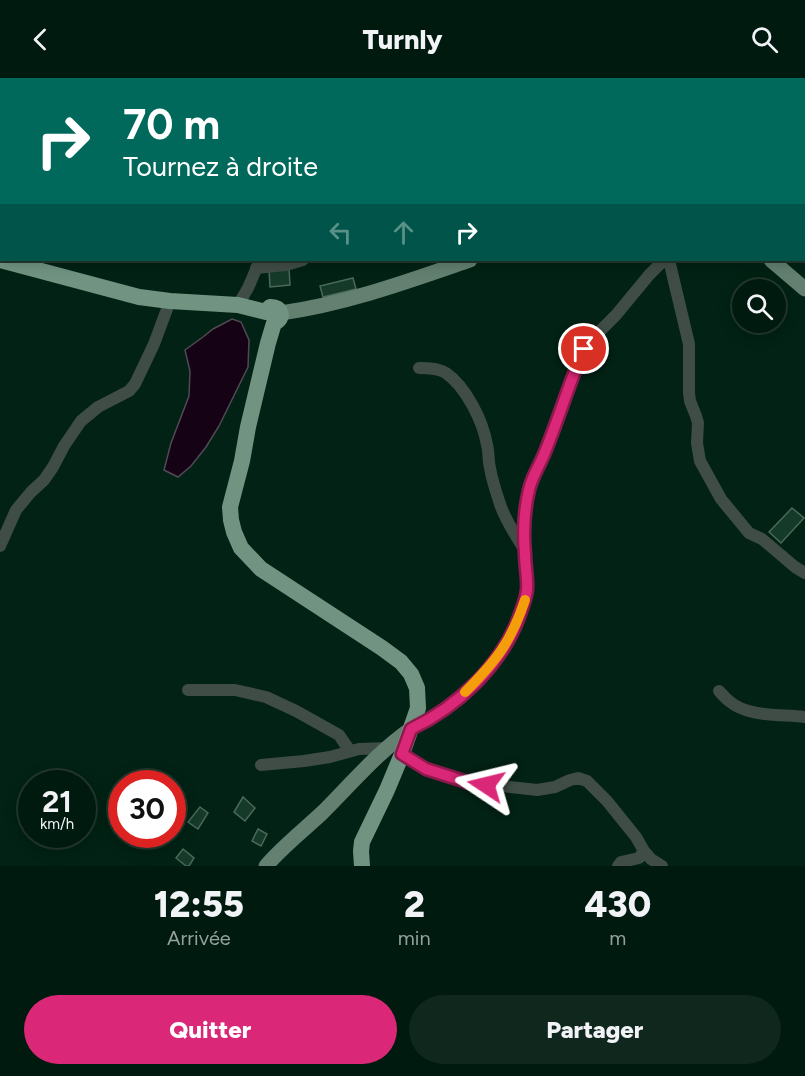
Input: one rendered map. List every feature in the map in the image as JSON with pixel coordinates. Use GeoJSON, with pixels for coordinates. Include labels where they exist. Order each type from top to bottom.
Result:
{"type":"FeatureCollection","features":[{"type":"Feature","properties":{"kind":"highway"},"geometry":{"type":"LineString","coordinates":[[4,261],[139,297],[238,305],[274,316],[230,507],[234,532],[241,548],[261,569],[401,662],[411,674],[417,688],[418,708],[411,729],[394,751],[387,790],[362,842],[362,866]]}},
{"type":"Feature","properties":{"kind":"main road"},"geometry":{"type":"LineString","coordinates":[[274,316],[309,309],[395,285],[467,261]]}},
{"type":"Feature","properties":{"kind":"main road"},"geometry":{"type":"LineString","coordinates":[[772,261],[805,289]]}},
{"type":"Feature","properties":{"kind":"main road"},"geometry":{"type":"LineString","coordinates":[[266,866],[279,851],[394,751]]}},
{"type":"Feature","properties":{"kind":"street"},"geometry":{"type":"LineString","coordinates":[[238,305],[258,264],[286,265],[300,261]]}},
{"type":"Feature","properties":{"kind":"street"},"geometry":{"type":"LineString","coordinates":[[411,729],[436,715],[466,692],[490,667],[505,646],[517,623],[525,600],[527,585],[524,521],[529,491],[584,349],[663,261]]}},
{"type":"Feature","properties":{"kind":"street"},"geometry":{"type":"LineString","coordinates":[[669,261],[688,344],[689,393],[698,423],[697,443],[700,461],[721,499],[749,533],[762,539],[805,573]]}},
{"type":"Feature","properties":{"kind":"street"},"geometry":{"type":"LineString","coordinates":[[0,546],[16,510],[53,468],[64,446],[81,421],[98,407],[129,391],[135,384],[170,301]]}},
{"type":"Feature","properties":{"kind":"street"},"geometry":{"type":"LineString","coordinates":[[419,368],[445,372],[459,385],[470,402],[481,422],[488,445],[489,466],[500,505],[510,527],[525,550]]}},
{"type":"Feature","properties":{"kind":"street"},"geometry":{"type":"LineString","coordinates":[[188,690],[235,690],[266,698],[296,711],[339,735],[350,751]]}},
{"type":"Feature","properties":{"kind":"street"},"geometry":{"type":"LineString","coordinates":[[719,691],[738,707],[753,712],[805,717]]}},
{"type":"Feature","properties":{"kind":"street"},"geometry":{"type":"LineString","coordinates":[[261,765],[330,757],[359,749],[394,751],[426,769],[467,782],[537,790],[555,787],[578,778],[587,781],[607,801],[636,837],[644,851],[662,866]]}},
{"type":"Feature","properties":{"kind":"street"},"geometry":{"type":"LineString","coordinates":[[618,866],[621,862],[639,858],[644,851]]}},
{"type":"Feature","properties":{"kind":"shaded area"},"geometry":{"type":"Polygon","coordinates":[[[232,319],[241,322],[249,340],[248,367],[206,447],[191,466],[178,477],[164,470],[171,443],[189,396],[190,371],[185,350],[213,329],[232,319]]]}},
{"type":"Feature","properties":{"kind":"building"},"geometry":{"type":"Polygon","coordinates":[[[289,268],[290,285],[270,287],[269,270],[289,268]]]}},
{"type":"Feature","properties":{"kind":"building"},"geometry":{"type":"Polygon","coordinates":[[[353,278],[356,289],[323,297],[320,286],[353,278]]]}},
{"type":"Feature","properties":{"kind":"building"},"geometry":{"type":"Polygon","coordinates":[[[792,508],[804,518],[781,543],[769,532],[792,508]]]}},
{"type":"Feature","properties":{"kind":"building"},"geometry":{"type":"Polygon","coordinates":[[[243,797],[255,808],[245,821],[234,812],[243,797]]]}},
{"type":"Feature","properties":{"kind":"building"},"geometry":{"type":"Polygon","coordinates":[[[200,807],[208,813],[198,829],[188,822],[200,807]]]}},
{"type":"Feature","properties":{"kind":"building"},"geometry":{"type":"Polygon","coordinates":[[[258,829],[267,834],[261,846],[252,841],[258,829]]]}},
{"type":"Feature","properties":{"kind":"building"},"geometry":{"type":"Polygon","coordinates":[[[183,849],[194,858],[189,866],[176,858],[183,849]]]}},
{"type":"Feature","properties":{"kind":"slow traffic"},"geometry":{"type":"LineString","coordinates":[[465,692],[490,667],[505,646],[517,623],[525,600]]}},
{"type":"Feature","properties":{"kind":"route"},"geometry":{"type":"LineString","coordinates":[[486,785],[448,777],[426,769],[402,754],[411,729],[436,715],[466,692],[490,667],[505,646],[517,623],[527,593],[524,521],[529,491],[584,349]]}}]}
